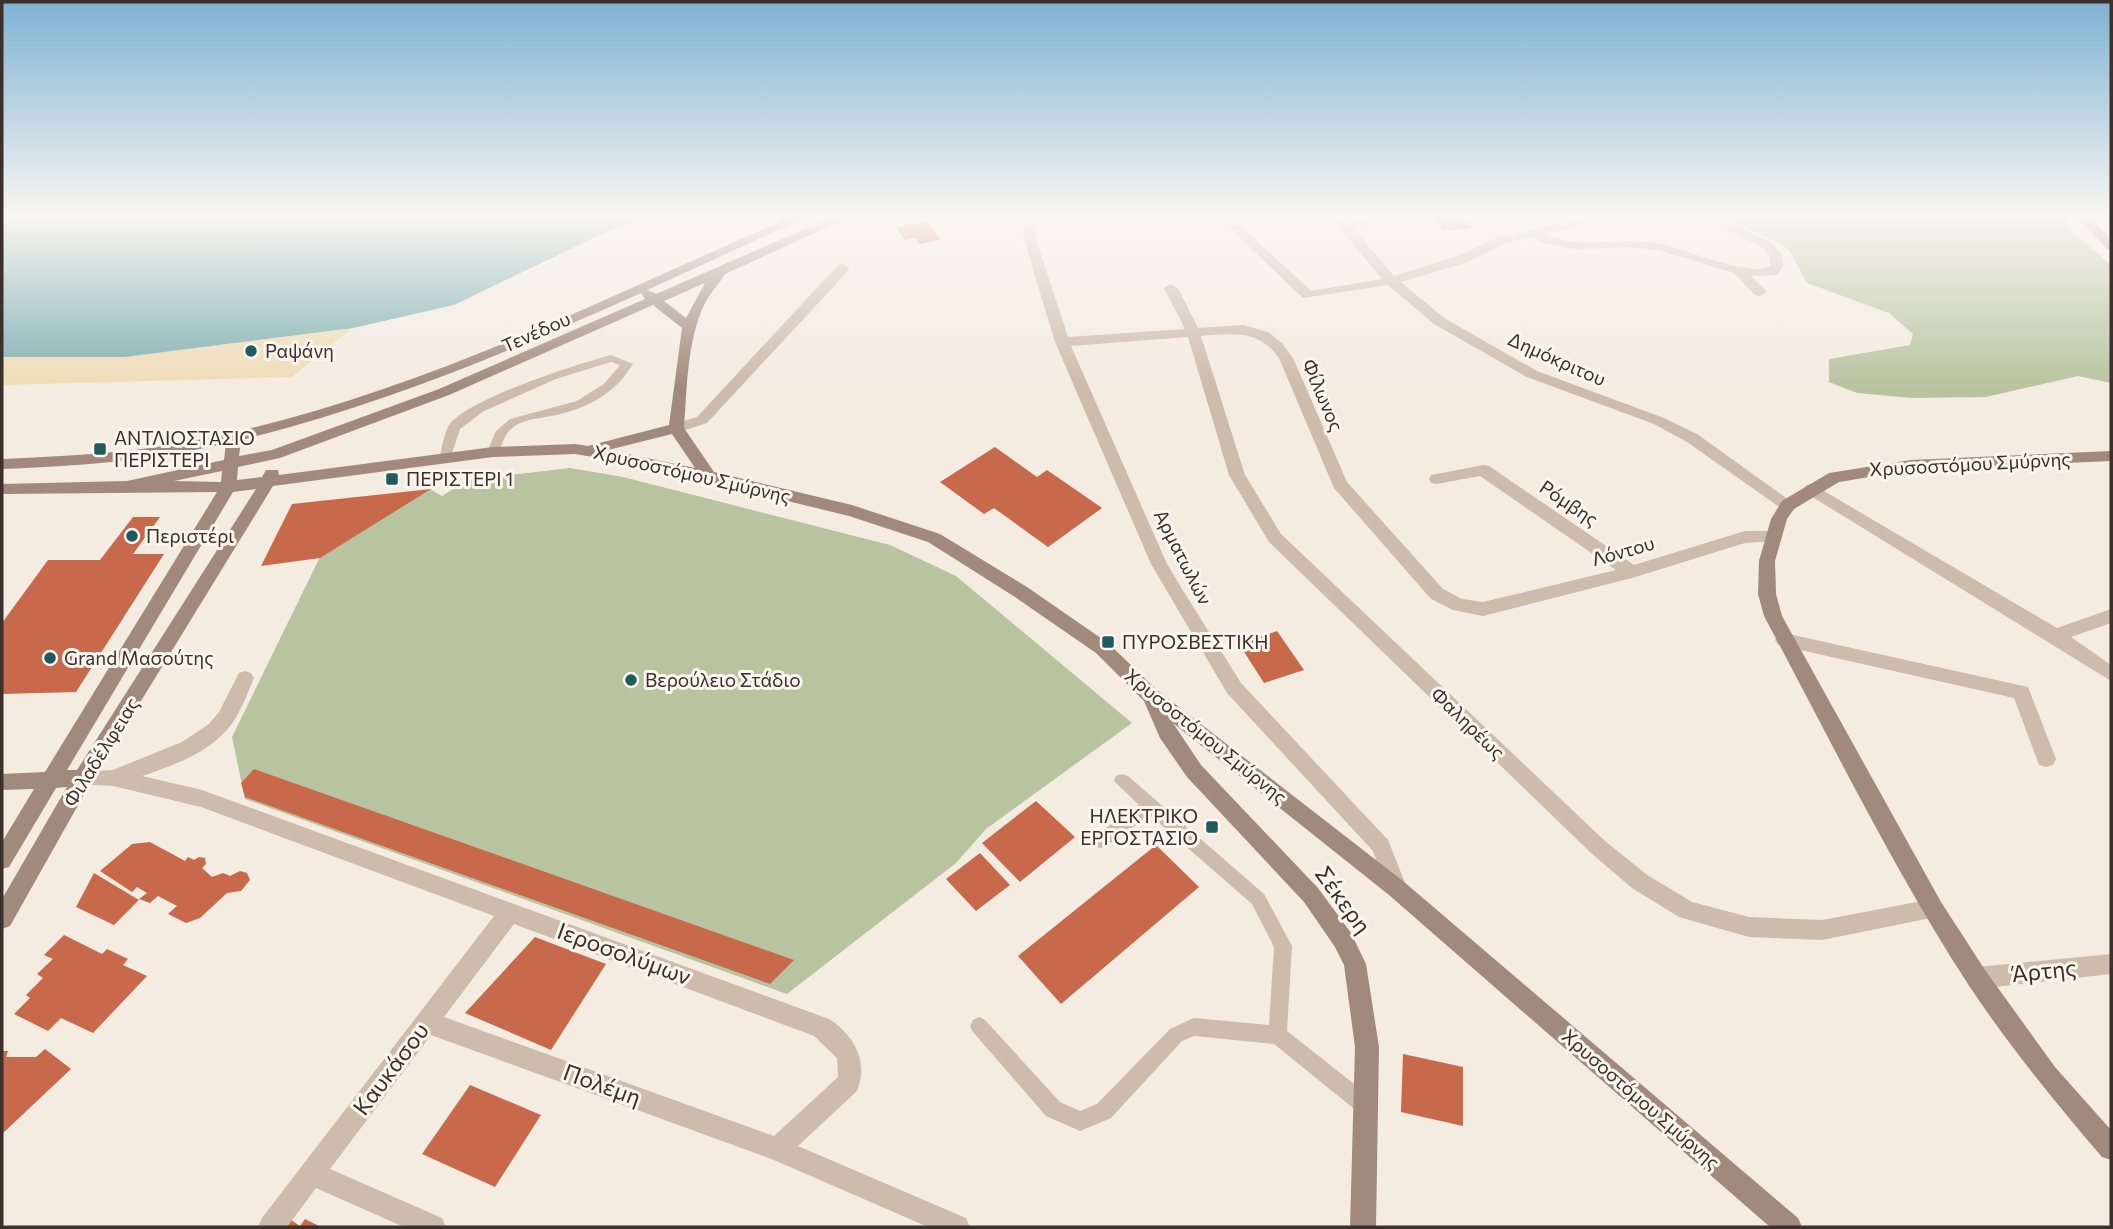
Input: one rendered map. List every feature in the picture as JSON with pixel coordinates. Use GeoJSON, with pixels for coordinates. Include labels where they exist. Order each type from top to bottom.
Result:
{"type":"FeatureCollection","features":[{"type":"Feature","properties":{"kind":"street","name":"Τενέδου"},"geometry":{"type":"LineString","coordinates":[[2,464],[111,457],[204,444],[271,428],[364,400],[437,373],[673,272]]}},
{"type":"Feature","properties":{"kind":"street","name":"Τενέδου"},"geometry":{"type":"LineString","coordinates":[[232,464],[275,454],[444,392],[719,272]]}},
{"type":"Feature","properties":{"kind":"street"},"geometry":{"type":"LineString","coordinates":[[708,475],[676,428],[689,327],[709,284],[722,272]]}},
{"type":"Feature","properties":{"kind":"street"},"geometry":{"type":"LineString","coordinates":[[587,450],[702,420],[839,272]]}},
{"type":"Feature","properties":{"kind":"street","name":"Αρματωλών"},"geometry":{"type":"LineString","coordinates":[[1040,272],[1062,342],[1159,564],[1227,677],[1381,846],[1396,888]]}},
{"type":"Feature","properties":{"kind":"street"},"geometry":{"type":"LineString","coordinates":[[1285,272],[1308,295],[1391,281],[1419,272]]}},
{"type":"Feature","properties":{"kind":"street","name":"Δημόκριτου"},"geometry":{"type":"LineString","coordinates":[[1384,272],[1439,321],[1478,345],[1532,374],[1659,421],[1692,438],[1788,505]]}},
{"type":"Feature","properties":{"kind":"street"},"geometry":{"type":"LineString","coordinates":[[1740,272],[1760,292]]}},
{"type":"Feature","properties":{"kind":"street"},"geometry":{"type":"LineString","coordinates":[[639,287],[689,327]]}},
{"type":"Feature","properties":{"kind":"street","name":"Φαληρέως"},"geometry":{"type":"LineString","coordinates":[[1171,288],[1193,332],[1237,475],[1275,538],[1598,846],[1639,881],[1687,910],[1749,927],[1822,930],[1933,909]]}},
{"type":"Feature","properties":{"kind":"street","name":"Φίλωνος"},"geometry":{"type":"LineString","coordinates":[[1062,342],[1243,329],[1264,334],[1275,341],[1286,358],[1340,484],[1437,594],[1459,605],[1483,609]]}},
{"type":"Feature","properties":{"kind":"street"},"geometry":{"type":"LineString","coordinates":[[271,428],[275,454],[271,481]]}},
{"type":"Feature","properties":{"kind":"street"},"geometry":{"type":"LineString","coordinates":[[228,486],[234,438]]}},
{"type":"Feature","properties":{"kind":"street","name":"Χρυσοστόμου Σμύρνης"},"geometry":{"type":"LineString","coordinates":[[127,486],[228,486],[494,452],[559,448],[587,450],[708,475],[852,511],[934,538],[1021,592],[1102,648],[1150,695],[1396,888],[1789,1227]]}},
{"type":"Feature","properties":{"kind":"street","name":"Χρυσοστόμου Σμύρνης"},"geometry":{"type":"LineString","coordinates":[[2111,456],[1886,467],[1835,477],[1788,505],[1773,535],[1768,561],[1768,594],[1773,616],[1933,909],[1977,978],[2047,1075],[2111,1148]]}},
{"type":"Feature","properties":{"kind":"street"},"geometry":{"type":"LineString","coordinates":[[2,489],[127,486],[232,464]]}},
{"type":"Feature","properties":{"kind":"street","name":"Ρόμβης"},"geometry":{"type":"LineString","coordinates":[[1437,479],[1483,470],[1632,572]]}},
{"type":"Feature","properties":{"kind":"street","name":"Φιλαδέλφειας"},"geometry":{"type":"LineString","coordinates":[[2,919],[83,778],[271,481]]}},
{"type":"Feature","properties":{"kind":"street","name":"Φιλαδέλφειας"},"geometry":{"type":"LineString","coordinates":[[2,860],[228,486]]}},
{"type":"Feature","properties":{"kind":"street"},"geometry":{"type":"LineString","coordinates":[[1812,489],[2055,636],[2111,674]]}},
{"type":"Feature","properties":{"kind":"street","name":"Λόντου"},"geometry":{"type":"LineString","coordinates":[[1483,609],[1632,572],[1745,537],[1773,535]]}},
{"type":"Feature","properties":{"kind":"street"},"geometry":{"type":"LineString","coordinates":[[2055,636],[2111,616]]}},
{"type":"Feature","properties":{"kind":"street"},"geometry":{"type":"LineString","coordinates":[[1784,639],[2021,692],[2046,759]]}},
{"type":"Feature","properties":{"kind":"street"},"geometry":{"type":"LineString","coordinates":[[113,778],[178,753],[201,741],[228,714],[245,678]]}},
{"type":"Feature","properties":{"kind":"street","name":"Σέκερη"},"geometry":{"type":"LineString","coordinates":[[1150,695],[1167,733],[1194,771],[1311,895],[1343,940],[1355,964],[1367,1047],[1363,1227]]}},
{"type":"Feature","properties":{"kind":"street"},"geometry":{"type":"LineString","coordinates":[[2,782],[83,778]]}},
{"type":"Feature","properties":{"kind":"street","name":"Ιεροσολύμων"},"geometry":{"type":"LineString","coordinates":[[83,778],[113,778],[202,799],[821,1027],[842,1042],[851,1074],[849,1083],[777,1149]]}},
{"type":"Feature","properties":{"kind":"street","name":"Καυκάσου"},"geometry":{"type":"LineString","coordinates":[[271,1227],[511,911]]}},
{"type":"Feature","properties":{"kind":"street","name":"Άρτης"},"geometry":{"type":"LineString","coordinates":[[1977,978],[2111,964]]}},
{"type":"Feature","properties":{"kind":"street","name":"Πολέμη"},"geometry":{"type":"LineString","coordinates":[[427,1022],[777,1149]]}},
{"type":"Feature","properties":{"kind":"street"},"geometry":{"type":"LineString","coordinates":[[777,1149],[957,1227]]}},
{"type":"Feature","properties":{"kind":"street"},"geometry":{"type":"LineString","coordinates":[[311,1173],[433,1227]]}},
{"type":"Feature","properties":{"kind":"lane"},"geometry":{"type":"LineString","coordinates":[[445,459],[454,427],[480,408],[552,376],[587,365],[611,358],[627,364],[621,375],[608,387],[565,410],[519,418],[502,431],[494,452]]}},
{"type":"Feature","properties":{"kind":"lane"},"geometry":{"type":"LineString","coordinates":[[1122,781],[1258,899],[1273,921],[1283,946],[1278,1035]]}},
{"type":"Feature","properties":{"kind":"lane"},"geometry":{"type":"LineString","coordinates":[[1100,841],[1150,806]]}},
{"type":"Feature","properties":{"kind":"lane"},"geometry":{"type":"LineString","coordinates":[[979,1027],[1054,1109],[1080,1121],[1104,1111],[1176,1035],[1194,1027],[1278,1035],[1365,1105]]}},
{"type":"Feature","properties":{"kind":"green space"},"geometry":{"type":"Polygon","coordinates":[[[1801,272],[2111,272],[2111,383],[2078,376],[1986,397],[1912,398],[1857,393],[1829,382],[1829,359],[1910,345],[1913,334],[1889,313],[1807,283],[1801,272]]]}},
{"type":"Feature","properties":{"kind":"green space"},"geometry":{"type":"Polygon","coordinates":[[[570,468],[623,477],[890,545],[956,576],[1132,723],[986,829],[956,863],[787,994],[245,799],[232,737],[320,557],[430,489],[442,496],[468,480],[570,468]]]}},
{"type":"Feature","properties":{"kind":"sand","name":"Ραψάνη"},"geometry":{"type":"Polygon","coordinates":[[[353,328],[292,377],[2,385],[2,357],[125,357],[353,328]]]}},
{"type":"Feature","properties":{"kind":"water"},"geometry":{"type":"Polygon","coordinates":[[[2,272],[522,272],[454,305],[353,328],[125,357],[2,357],[2,272]]]}},
{"type":"Feature","properties":{"kind":"building"},"geometry":{"type":"Polygon","coordinates":[[[995,447],[1037,477],[1047,470],[1102,508],[1048,547],[994,508],[984,514],[940,482],[995,447]]]}},
{"type":"Feature","properties":{"kind":"building"},"geometry":{"type":"Polygon","coordinates":[[[431,489],[320,558],[261,566],[292,504],[431,489]]]}},
{"type":"Feature","properties":{"kind":"building","name":"Grand Μασούτης"},"geometry":{"type":"Polygon","coordinates":[[[133,517],[160,517],[133,554],[164,554],[76,692],[2,694],[2,623],[48,560],[100,560],[133,517]]]}},
{"type":"Feature","properties":{"kind":"building"},"geometry":{"type":"Polygon","coordinates":[[[1277,631],[1304,670],[1264,683],[1239,644],[1277,631]]]}},
{"type":"Feature","properties":{"kind":"building"},"geometry":{"type":"Polygon","coordinates":[[[254,769],[794,960],[770,984],[245,797],[241,783],[254,769]]]}},
{"type":"Feature","properties":{"kind":"building"},"geometry":{"type":"Polygon","coordinates":[[[1036,801],[1075,837],[1020,882],[982,843],[1036,801]]]}},
{"type":"Feature","properties":{"kind":"building"},"geometry":{"type":"Polygon","coordinates":[[[150,842],[185,861],[188,857],[194,860],[205,858],[206,864],[202,868],[212,877],[223,873],[230,876],[240,871],[247,873],[250,880],[241,891],[227,893],[200,918],[186,923],[168,914],[177,906],[158,896],[150,903],[139,899],[147,893],[137,887],[132,892],[100,871],[132,844],[150,842]]]}},
{"type":"Feature","properties":{"kind":"building"},"geometry":{"type":"Polygon","coordinates":[[[1156,845],[1199,887],[1061,1004],[1018,956],[1156,845]]]}},
{"type":"Feature","properties":{"kind":"building"},"geometry":{"type":"Polygon","coordinates":[[[980,853],[1010,885],[976,911],[946,879],[980,853]]]}},
{"type":"Feature","properties":{"kind":"building"},"geometry":{"type":"Polygon","coordinates":[[[94,873],[139,900],[114,925],[76,907],[94,873]]]}},
{"type":"Feature","properties":{"kind":"building"},"geometry":{"type":"Polygon","coordinates":[[[64,935],[102,954],[107,949],[128,959],[123,965],[147,976],[93,1033],[61,1018],[48,1031],[14,1014],[30,998],[26,995],[43,978],[37,974],[53,959],[44,955],[64,935]]]}},
{"type":"Feature","properties":{"kind":"building"},"geometry":{"type":"Polygon","coordinates":[[[535,937],[606,964],[551,1050],[465,1013],[535,937]]]}},
{"type":"Feature","properties":{"kind":"building"},"geometry":{"type":"Polygon","coordinates":[[[45,1049],[71,1069],[2,1134],[2,1051],[8,1051],[6,1057],[36,1057],[45,1049]]]}},
{"type":"Feature","properties":{"kind":"building"},"geometry":{"type":"Polygon","coordinates":[[[1403,1054],[1463,1067],[1463,1126],[1401,1112],[1403,1054]]]}},
{"type":"Feature","properties":{"kind":"building"},"geometry":{"type":"Polygon","coordinates":[[[470,1085],[541,1115],[495,1187],[422,1154],[470,1085]]]}},
{"type":"Feature","properties":{"kind":"building"},"geometry":{"type":"Polygon","coordinates":[[[305,1219],[321,1227],[286,1227],[291,1220],[300,1226],[305,1219]]]}},
{"type":"Feature","properties":{"kind":"place","name":"Ραψάνη"},"geometry":{"type":"Point","coordinates":[251,351]}},
{"type":"Feature","properties":{"kind":"place","name":"ΑΝΤΛΙΟΣΤΑΣΙΟ ΠΕΡΙΣΤΕΡΙ"},"geometry":{"type":"Point","coordinates":[100,449]}},
{"type":"Feature","properties":{"kind":"place","name":"ΠΕΡΙΣΤΕΡΙ 1"},"geometry":{"type":"Point","coordinates":[392,479]}},
{"type":"Feature","properties":{"kind":"place","name":"Περιστέρι"},"geometry":{"type":"Point","coordinates":[132,536]}},
{"type":"Feature","properties":{"kind":"place","name":"ΠΥΡΟΣΒΕΣΤΙΚΗ"},"geometry":{"type":"Point","coordinates":[1108,642]}},
{"type":"Feature","properties":{"kind":"place","name":"Grand Μασούτης"},"geometry":{"type":"Point","coordinates":[50,658]}},
{"type":"Feature","properties":{"kind":"place","name":"Βερούλειο Στάδιο"},"geometry":{"type":"Point","coordinates":[631,680]}},
{"type":"Feature","properties":{"kind":"place","name":"ΗΛΕΚΤΡΙΚΟ ΕΡΓΟΣΤΑΣΙΟ"},"geometry":{"type":"Point","coordinates":[1212,827]}}]}
